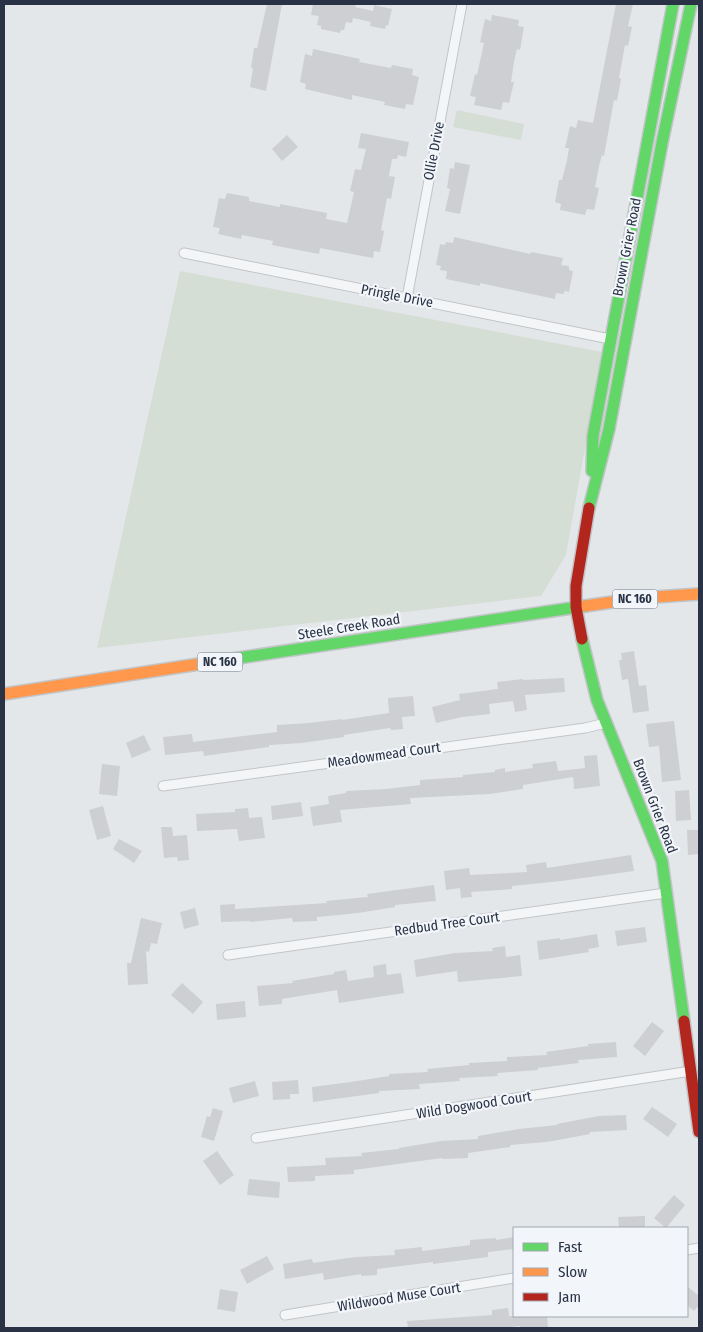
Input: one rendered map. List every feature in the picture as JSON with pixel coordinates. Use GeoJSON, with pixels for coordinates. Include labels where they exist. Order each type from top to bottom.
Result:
{"type":"FeatureCollection","features":[{"type":"Feature","properties":{"kind":"main road","name":"Brown Grier Road"},"geometry":{"type":"LineString","coordinates":[[591,496],[594,436],[610,338],[673,4]]}},
{"type":"Feature","properties":{"kind":"main road","name":"Brown Grier Road"},"geometry":{"type":"LineString","coordinates":[[691,4],[662,143],[609,429],[591,496],[576,586],[576,607],[592,683],[606,723],[662,861],[699,1132]]}},
{"type":"Feature","properties":{"kind":"main road","name":"Steele Creek Road"},"geometry":{"type":"LineString","coordinates":[[4,694],[576,607],[640,598],[699,594]]}},
{"type":"Feature","properties":{"kind":"street","name":"Ollie Drive"},"geometry":{"type":"LineString","coordinates":[[407,298],[462,4]]}},
{"type":"Feature","properties":{"kind":"street","name":"Pringle Drive"},"geometry":{"type":"LineString","coordinates":[[184,253],[610,338]]}},
{"type":"Feature","properties":{"kind":"street","name":"Meadowmead Court"},"geometry":{"type":"LineString","coordinates":[[163,786],[585,728],[606,723]]}},
{"type":"Feature","properties":{"kind":"street","name":"Redbud Tree Court"},"geometry":{"type":"LineString","coordinates":[[228,956],[666,892]]}},
{"type":"Feature","properties":{"kind":"street","name":"Wild Dogwood Court"},"geometry":{"type":"LineString","coordinates":[[256,1138],[691,1071]]}},
{"type":"Feature","properties":{"kind":"street","name":"Wildwood Muse Court"},"geometry":{"type":"LineString","coordinates":[[285,1316],[513,1278]]}},
{"type":"Feature","properties":{"kind":"shaded area"},"geometry":{"type":"Polygon","coordinates":[[[457,110],[524,124],[521,140],[453,127],[457,110]]]}},
{"type":"Feature","properties":{"kind":"shaded area"},"geometry":{"type":"Polygon","coordinates":[[[180,271],[602,352],[566,555],[541,596],[97,648],[180,271]]]}},
{"type":"Feature","properties":{"kind":"building"},"geometry":{"type":"Polygon","coordinates":[[[267,4],[282,4],[266,91],[250,87],[254,48],[257,48],[267,4]]]}},
{"type":"Feature","properties":{"kind":"building"},"geometry":{"type":"Polygon","coordinates":[[[313,4],[356,4],[355,7],[373,11],[374,5],[392,9],[388,26],[386,25],[385,29],[370,26],[371,22],[353,18],[352,23],[346,22],[344,30],[341,30],[340,33],[321,29],[321,26],[317,25],[319,16],[311,15],[313,4]]]}},
{"type":"Feature","properties":{"kind":"building"},"geometry":{"type":"Polygon","coordinates":[[[616,4],[633,4],[628,26],[632,27],[628,46],[625,45],[617,101],[614,100],[604,156],[602,155],[599,166],[595,187],[599,188],[594,210],[587,209],[585,215],[560,210],[561,204],[555,202],[559,180],[562,180],[567,160],[569,148],[565,148],[570,126],[576,128],[578,120],[593,123],[616,4]]]}},
{"type":"Feature","properties":{"kind":"building"},"geometry":{"type":"Polygon","coordinates":[[[492,15],[519,20],[518,26],[524,27],[520,50],[517,49],[514,62],[511,82],[514,82],[509,103],[503,102],[501,110],[474,105],[476,97],[470,96],[484,43],[480,42],[485,19],[491,21],[492,15]]]}},
{"type":"Feature","properties":{"kind":"building"},"geometry":{"type":"Polygon","coordinates":[[[313,49],[360,59],[359,62],[391,68],[392,65],[413,69],[412,75],[419,77],[413,105],[406,104],[405,109],[384,105],[385,102],[352,95],[352,100],[305,89],[306,84],[300,82],[305,54],[312,56],[313,49]]]}},
{"type":"Feature","properties":{"kind":"building"},"geometry":{"type":"Polygon","coordinates":[[[361,133],[409,142],[406,157],[398,155],[397,159],[392,159],[389,176],[395,177],[391,199],[387,198],[381,230],[384,231],[380,252],[374,251],[373,258],[320,248],[319,254],[272,245],[273,241],[242,235],[241,239],[218,234],[220,228],[213,227],[219,198],[225,199],[227,193],[249,197],[249,201],[280,207],[280,204],[327,213],[326,219],[347,223],[354,192],[350,191],[355,169],[361,170],[366,149],[358,148],[361,133]]]}},
{"type":"Feature","properties":{"kind":"building"},"geometry":{"type":"Polygon","coordinates":[[[287,135],[298,147],[282,161],[272,149],[287,135]]]}},
{"type":"Feature","properties":{"kind":"building"},"geometry":{"type":"Polygon","coordinates":[[[455,162],[470,165],[460,214],[445,211],[450,189],[447,188],[450,168],[454,169],[455,162]]]}},
{"type":"Feature","properties":{"kind":"building"},"geometry":{"type":"Polygon","coordinates":[[[454,237],[530,254],[531,252],[563,258],[561,265],[569,266],[569,270],[573,271],[569,292],[564,291],[564,294],[556,293],[555,299],[480,283],[480,286],[446,279],[447,271],[440,270],[441,266],[436,265],[440,244],[445,245],[446,242],[453,243],[454,237]]]}},
{"type":"Feature","properties":{"kind":"building"},"geometry":{"type":"Polygon","coordinates":[[[634,651],[639,686],[646,685],[649,711],[633,713],[628,679],[622,680],[619,660],[622,660],[621,653],[634,651]]]}},
{"type":"Feature","properties":{"kind":"building"},"geometry":{"type":"Polygon","coordinates":[[[564,678],[565,692],[525,695],[527,710],[515,712],[513,701],[489,704],[490,714],[462,717],[436,723],[432,707],[460,700],[459,694],[498,689],[497,682],[564,678]]]}},
{"type":"Feature","properties":{"kind":"building"},"geometry":{"type":"Polygon","coordinates":[[[413,696],[415,716],[402,717],[403,729],[391,730],[390,728],[344,735],[344,737],[302,743],[269,745],[269,747],[204,756],[203,751],[165,755],[163,737],[192,734],[193,742],[277,732],[277,725],[342,720],[389,713],[388,698],[413,696]]]}},
{"type":"Feature","properties":{"kind":"building"},"geometry":{"type":"Polygon","coordinates":[[[674,721],[681,780],[662,782],[659,746],[649,747],[646,724],[674,721]]]}},
{"type":"Feature","properties":{"kind":"building"},"geometry":{"type":"Polygon","coordinates":[[[144,735],[151,750],[132,758],[126,743],[144,735]]]}},
{"type":"Feature","properties":{"kind":"building"},"geometry":{"type":"Polygon","coordinates":[[[597,755],[600,786],[574,789],[573,777],[523,785],[523,789],[490,794],[410,798],[411,804],[340,810],[342,822],[313,826],[310,807],[329,804],[328,796],[346,793],[346,791],[420,785],[420,780],[463,777],[463,775],[495,772],[495,770],[505,768],[505,772],[533,768],[532,764],[556,761],[558,771],[585,768],[584,756],[597,755]]]}},
{"type":"Feature","properties":{"kind":"building"},"geometry":{"type":"Polygon","coordinates":[[[102,764],[120,766],[117,796],[99,794],[102,764]]]}},
{"type":"Feature","properties":{"kind":"building"},"geometry":{"type":"Polygon","coordinates":[[[689,790],[691,820],[676,821],[675,791],[689,790]]]}},
{"type":"Feature","properties":{"kind":"building"},"geometry":{"type":"Polygon","coordinates":[[[301,802],[303,816],[272,820],[271,806],[301,802]]]}},
{"type":"Feature","properties":{"kind":"building"},"geometry":{"type":"Polygon","coordinates":[[[103,806],[111,836],[97,840],[89,810],[103,806]]]}},
{"type":"Feature","properties":{"kind":"building"},"geometry":{"type":"Polygon","coordinates":[[[248,808],[249,818],[262,817],[265,838],[239,841],[237,829],[197,831],[196,814],[235,812],[235,809],[248,808]]]}},
{"type":"Feature","properties":{"kind":"building"},"geometry":{"type":"Polygon","coordinates":[[[161,827],[172,827],[173,836],[187,835],[189,860],[178,861],[177,857],[164,858],[161,827]]]}},
{"type":"Feature","properties":{"kind":"building"},"geometry":{"type":"Polygon","coordinates":[[[687,830],[699,830],[699,854],[688,855],[687,830]]]}},
{"type":"Feature","properties":{"kind":"building"},"geometry":{"type":"Polygon","coordinates":[[[119,839],[142,851],[134,863],[113,849],[119,839]]]}},
{"type":"Feature","properties":{"kind":"building"},"geometry":{"type":"Polygon","coordinates":[[[631,855],[634,871],[512,886],[512,889],[471,892],[472,897],[461,898],[460,888],[446,890],[444,871],[469,868],[470,875],[527,872],[526,865],[546,862],[547,868],[631,855]]]}},
{"type":"Feature","properties":{"kind":"building"},"geometry":{"type":"Polygon","coordinates":[[[434,885],[436,901],[317,917],[317,921],[293,922],[292,918],[250,922],[221,922],[220,905],[235,904],[235,909],[327,903],[326,901],[368,897],[367,894],[434,885]]]}},
{"type":"Feature","properties":{"kind":"building"},"geometry":{"type":"Polygon","coordinates":[[[195,908],[199,925],[184,929],[180,912],[195,908]]]}},
{"type":"Feature","properties":{"kind":"building"},"geometry":{"type":"Polygon","coordinates":[[[141,918],[162,923],[157,944],[151,943],[149,952],[146,951],[148,984],[128,985],[127,963],[131,963],[141,918]]]}},
{"type":"Feature","properties":{"kind":"building"},"geometry":{"type":"Polygon","coordinates":[[[645,927],[647,942],[617,946],[615,931],[645,927]]]}},
{"type":"Feature","properties":{"kind":"building"},"geometry":{"type":"Polygon","coordinates":[[[597,934],[599,947],[588,949],[589,952],[539,960],[537,941],[560,938],[560,940],[597,934]]]}},
{"type":"Feature","properties":{"kind":"building"},"geometry":{"type":"Polygon","coordinates":[[[505,946],[506,957],[520,955],[522,976],[458,982],[457,971],[416,977],[414,960],[455,953],[493,951],[492,948],[505,946]]]}},
{"type":"Feature","properties":{"kind":"building"},"geometry":{"type":"Polygon","coordinates":[[[386,964],[387,975],[401,973],[404,993],[339,1003],[337,990],[282,999],[282,1004],[259,1006],[257,986],[293,983],[292,981],[334,974],[334,972],[346,970],[348,981],[374,977],[373,966],[386,964]]]}},
{"type":"Feature","properties":{"kind":"building"},"geometry":{"type":"Polygon","coordinates":[[[182,983],[203,1002],[193,1014],[171,995],[182,983]]]}},
{"type":"Feature","properties":{"kind":"building"},"geometry":{"type":"Polygon","coordinates":[[[245,1001],[246,1017],[217,1020],[216,1004],[245,1001]]]}},
{"type":"Feature","properties":{"kind":"building"},"geometry":{"type":"Polygon","coordinates":[[[652,1022],[664,1031],[645,1056],[633,1046],[652,1022]]]}},
{"type":"Feature","properties":{"kind":"building"},"geometry":{"type":"Polygon","coordinates":[[[616,1042],[617,1057],[578,1060],[579,1063],[538,1068],[538,1070],[497,1073],[498,1076],[459,1078],[460,1081],[419,1084],[420,1089],[379,1091],[379,1093],[313,1102],[312,1087],[389,1076],[389,1074],[428,1072],[427,1069],[469,1065],[469,1063],[507,1061],[507,1057],[547,1055],[546,1052],[588,1046],[588,1044],[616,1042]]]}},
{"type":"Feature","properties":{"kind":"building"},"geometry":{"type":"Polygon","coordinates":[[[298,1080],[299,1094],[290,1094],[290,1099],[273,1100],[272,1082],[298,1080]]]}},
{"type":"Feature","properties":{"kind":"building"},"geometry":{"type":"Polygon","coordinates":[[[255,1081],[259,1096],[233,1103],[229,1088],[255,1081]]]}},
{"type":"Feature","properties":{"kind":"building"},"geometry":{"type":"Polygon","coordinates":[[[652,1107],[677,1124],[668,1137],[643,1119],[652,1107]]]}},
{"type":"Feature","properties":{"kind":"building"},"geometry":{"type":"Polygon","coordinates":[[[213,1108],[223,1111],[214,1141],[201,1137],[207,1116],[210,1117],[213,1108]]]}},
{"type":"Feature","properties":{"kind":"building"},"geometry":{"type":"Polygon","coordinates":[[[626,1115],[627,1130],[590,1132],[590,1134],[547,1142],[510,1145],[510,1147],[468,1153],[468,1158],[442,1158],[354,1170],[354,1174],[315,1176],[315,1181],[288,1182],[287,1167],[326,1165],[325,1158],[362,1156],[361,1153],[399,1149],[441,1141],[478,1139],[478,1136],[557,1125],[599,1116],[626,1115]]]}},
{"type":"Feature","properties":{"kind":"building"},"geometry":{"type":"Polygon","coordinates":[[[217,1151],[234,1175],[220,1185],[203,1161],[217,1151]]]}},
{"type":"Feature","properties":{"kind":"building"},"geometry":{"type":"Polygon","coordinates":[[[249,1179],[280,1182],[279,1198],[247,1195],[249,1179]]]}},
{"type":"Feature","properties":{"kind":"building"},"geometry":{"type":"Polygon","coordinates":[[[674,1195],[685,1205],[667,1227],[654,1218],[674,1195]]]}},
{"type":"Feature","properties":{"kind":"building"},"geometry":{"type":"Polygon","coordinates":[[[645,1216],[645,1227],[619,1227],[618,1217],[645,1216]]]}},
{"type":"Feature","properties":{"kind":"building"},"geometry":{"type":"Polygon","coordinates":[[[513,1237],[513,1249],[488,1252],[488,1257],[377,1269],[377,1275],[361,1276],[361,1274],[324,1280],[323,1273],[285,1279],[283,1264],[312,1259],[313,1263],[356,1257],[395,1255],[394,1250],[422,1247],[422,1251],[470,1245],[470,1240],[496,1238],[496,1240],[513,1237]]]}},
{"type":"Feature","properties":{"kind":"building"},"geometry":{"type":"Polygon","coordinates":[[[267,1256],[274,1269],[247,1284],[240,1270],[267,1256]]]}},
{"type":"Feature","properties":{"kind":"building"},"geometry":{"type":"Polygon","coordinates":[[[688,1287],[699,1296],[699,1305],[694,1311],[688,1306],[688,1287]]]}},
{"type":"Feature","properties":{"kind":"building"},"geometry":{"type":"Polygon","coordinates":[[[220,1289],[238,1292],[235,1312],[217,1309],[220,1289]]]}},
{"type":"Feature","properties":{"kind":"building"},"geometry":{"type":"Polygon","coordinates":[[[508,1308],[509,1316],[513,1317],[547,1317],[548,1328],[520,1328],[520,1326],[499,1328],[408,1328],[407,1321],[492,1315],[492,1310],[508,1308]]]}},
{"type":"Feature","properties":{"kind":"traffic: fast"},"geometry":{"type":"LineString","coordinates":[[592,471],[593,436],[673,4]]}},
{"type":"Feature","properties":{"kind":"traffic: fast"},"geometry":{"type":"LineString","coordinates":[[589,508],[609,429],[662,143],[691,4]]}},
{"type":"Feature","properties":{"kind":"traffic: fast"},"geometry":{"type":"LineString","coordinates":[[212,662],[585,606]]}},
{"type":"Feature","properties":{"kind":"traffic: fast"},"geometry":{"type":"LineString","coordinates":[[582,639],[597,700],[662,861],[684,1021]]}},
{"type":"Feature","properties":{"kind":"traffic: slow"},"geometry":{"type":"LineString","coordinates":[[585,606],[640,598],[699,594]]}},
{"type":"Feature","properties":{"kind":"traffic: slow"},"geometry":{"type":"LineString","coordinates":[[4,694],[212,662]]}},
{"type":"Feature","properties":{"kind":"traffic: jam"},"geometry":{"type":"LineString","coordinates":[[582,639],[576,607],[576,586],[589,508]]}},
{"type":"Feature","properties":{"kind":"traffic: jam"},"geometry":{"type":"LineString","coordinates":[[684,1021],[699,1132]]}}]}
